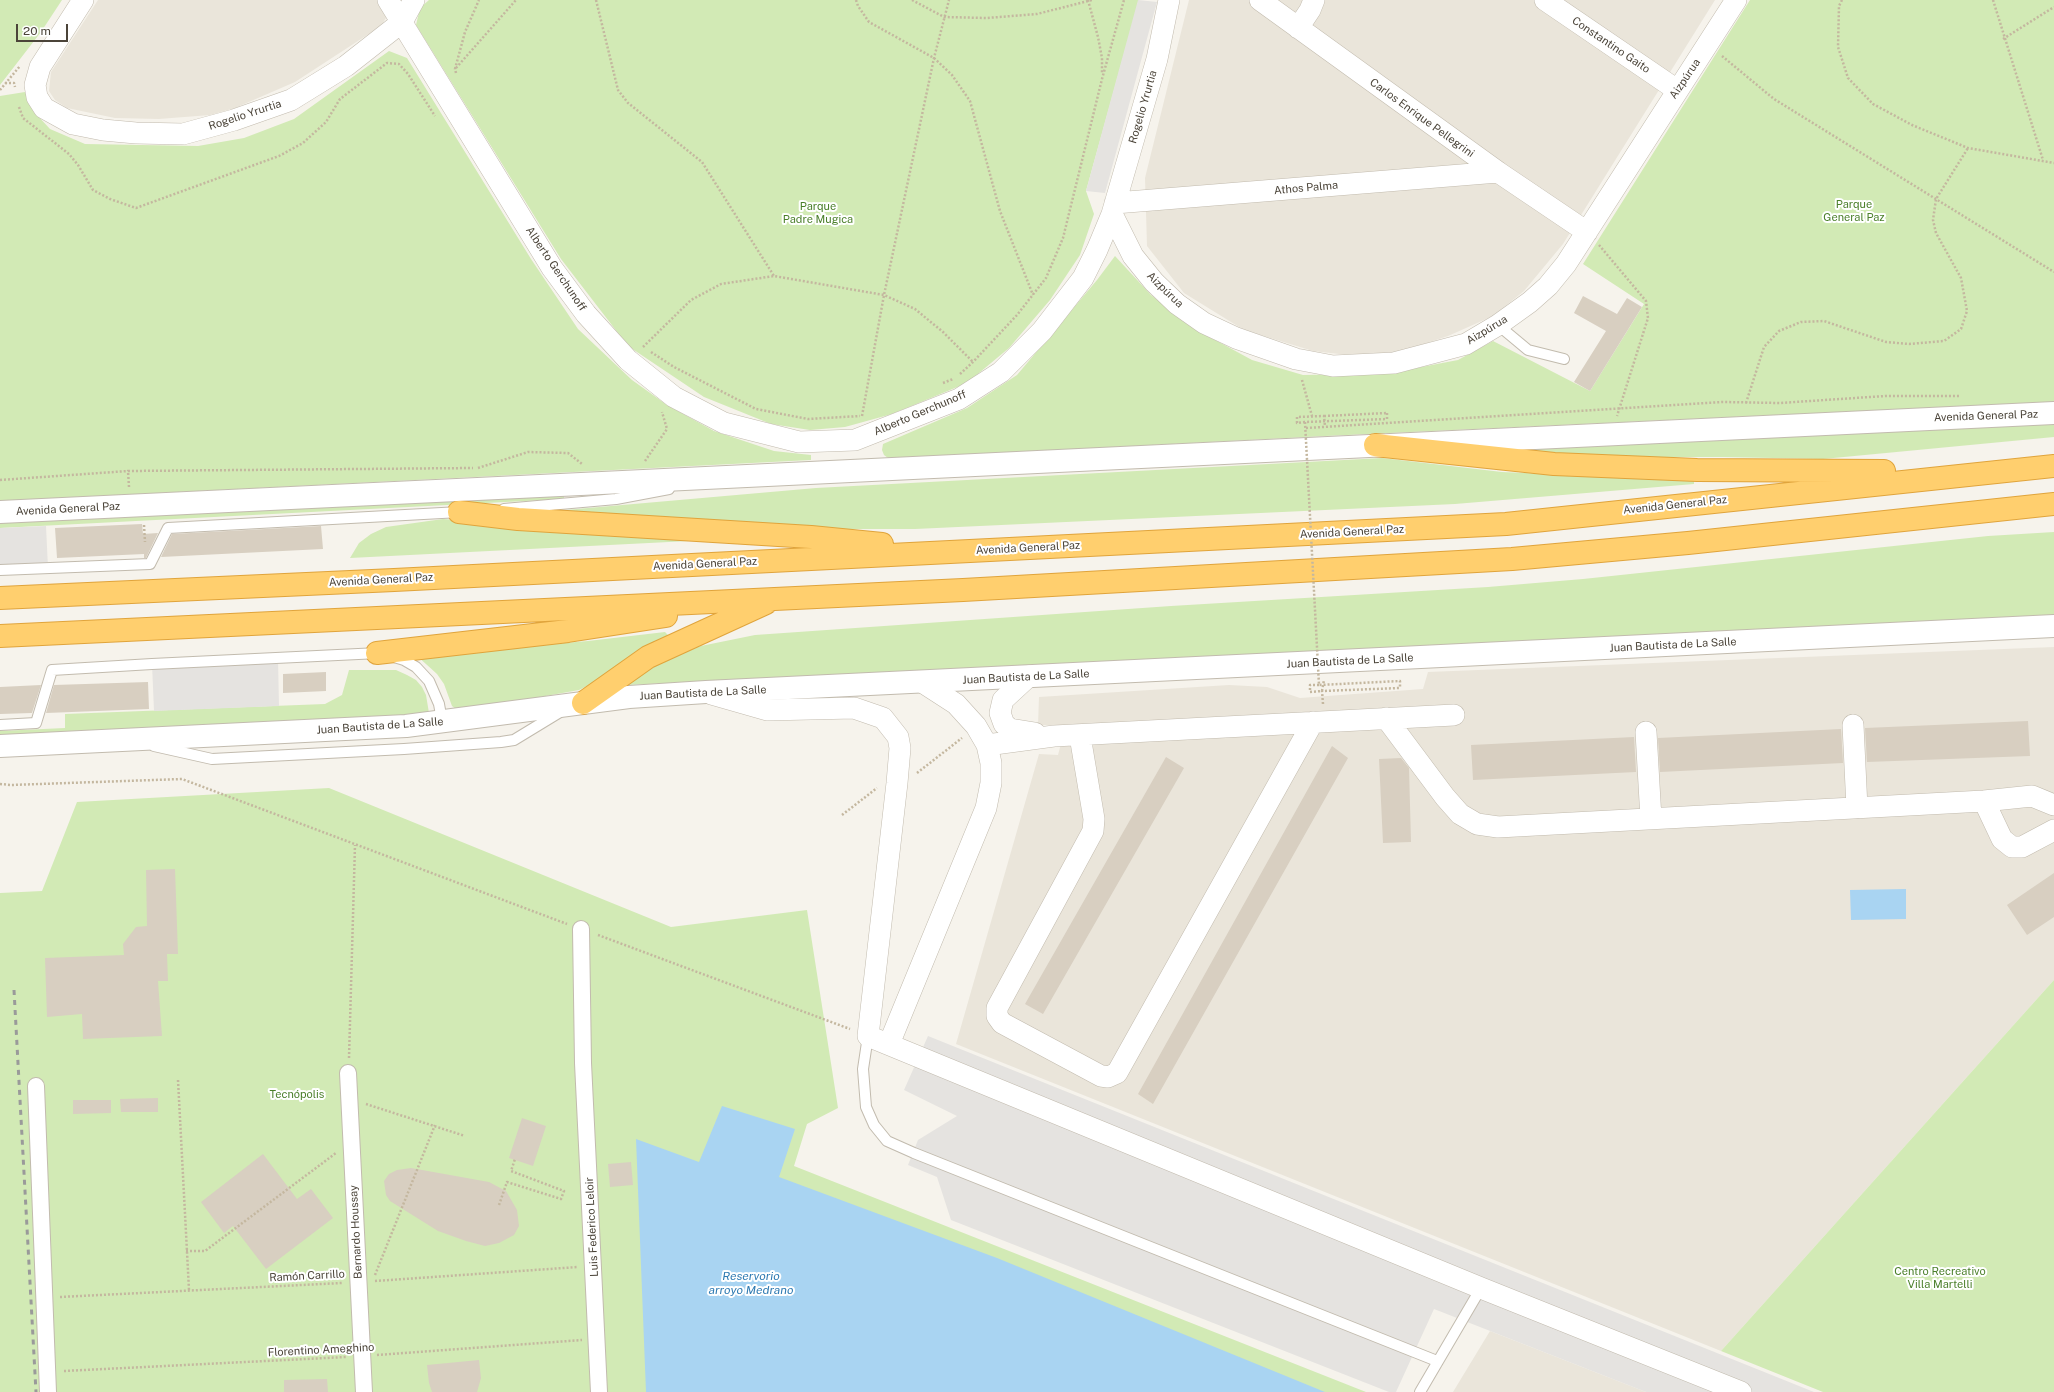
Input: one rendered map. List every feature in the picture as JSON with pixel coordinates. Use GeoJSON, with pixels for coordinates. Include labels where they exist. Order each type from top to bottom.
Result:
{"type":"FeatureCollection","features":[{"type":"Feature","properties":{"kind":"highway"},"geometry":{"type":"LineString","coordinates":[[1375,445],[1554,464],[1697,470],[1819,470],[1971,473]]}},
{"type":"Feature","properties":{"kind":"highway","name":"Avenida General Paz"},"geometry":{"type":"LineString","coordinates":[[0,598],[1506,524],[1971,473],[2054,466]]}},
{"type":"Feature","properties":{"kind":"highway"},"geometry":{"type":"LineString","coordinates":[[0,636],[963,590],[1512,559],[1688,544],[2054,504]]}},
{"type":"Feature","properties":{"kind":"highway"},"geometry":{"type":"LineString","coordinates":[[459,512],[518,519],[811,537],[955,552]]}},
{"type":"Feature","properties":{"kind":"highway"},"geometry":{"type":"LineString","coordinates":[[377,653],[568,631],[778,598]]}},
{"type":"Feature","properties":{"kind":"highway"},"geometry":{"type":"LineString","coordinates":[[578,703],[648,656],[778,598]]}},
{"type":"Feature","properties":{"kind":"street","name":"Rogelio Yrurtia"},"geometry":{"type":"LineString","coordinates":[[83,0],[40,67],[34,85],[37,97],[44,108],[74,124],[103,130],[136,133],[183,134],[234,120],[291,100],[346,66],[402,22],[414,0]]}},
{"type":"Feature","properties":{"kind":"street","name":"Alberto Gerchunoff"},"geometry":{"type":"LineString","coordinates":[[388,0],[402,22],[448,78],[552,268],[586,314],[628,360],[674,397],[724,423],[799,442],[855,440],[959,399],[1001,372],[1042,331],[1083,278],[1113,208]]}},
{"type":"Feature","properties":{"kind":"street","name":"Rogelio Yrurtia"},"geometry":{"type":"LineString","coordinates":[[1113,208],[1157,59],[1169,0]]}},
{"type":"Feature","properties":{"kind":"street","name":"Carlos Enrique Pellegrini"},"geometry":{"type":"LineString","coordinates":[[1260,0],[1498,172],[1587,232]]}},
{"type":"Feature","properties":{"kind":"street"},"geometry":{"type":"LineString","coordinates":[[1298,28],[1310,10],[1314,0]]}},
{"type":"Feature","properties":{"kind":"street","name":"Constantino Gaito"},"geometry":{"type":"LineString","coordinates":[[1545,0],[1677,90]]}},
{"type":"Feature","properties":{"kind":"street","name":"Aizpúrua"},"geometry":{"type":"LineString","coordinates":[[1113,208],[1133,256],[1154,282],[1177,304],[1204,323],[1236,338],[1296,359],[1333,366],[1394,363],[1466,344],[1498,325],[1548,286],[1566,264],[1736,0]]}},
{"type":"Feature","properties":{"kind":"street","name":"Athos Palma"},"geometry":{"type":"LineString","coordinates":[[1113,208],[1498,172]]}},
{"type":"Feature","properties":{"kind":"street","name":"Avenida General Paz"},"geometry":{"type":"LineString","coordinates":[[0,512],[855,469],[2054,413]]}},
{"type":"Feature","properties":{"kind":"street"},"geometry":{"type":"LineString","coordinates":[[855,440],[855,469]]}},
{"type":"Feature","properties":{"kind":"street","name":"Juan Bautista de La Salle"},"geometry":{"type":"LineString","coordinates":[[0,746],[399,726],[629,697],[706,692],[2054,626]]}},
{"type":"Feature","properties":{"kind":"street"},"geometry":{"type":"LineString","coordinates":[[1029,676],[1003,700],[1000,713],[1004,724],[1010,729],[1054,736]]}},
{"type":"Feature","properties":{"kind":"street"},"geometry":{"type":"LineString","coordinates":[[889,1044],[986,808],[991,783],[991,762],[986,745],[976,726],[956,704],[922,682]]}},
{"type":"Feature","properties":{"kind":"street"},"geometry":{"type":"LineString","coordinates":[[706,692],[767,710],[854,708],[883,718],[898,737],[900,748],[897,783],[868,1036],[1481,1288],[1741,1392]]}},
{"type":"Feature","properties":{"kind":"street"},"geometry":{"type":"LineString","coordinates":[[986,745],[1054,736],[1080,736],[1454,715]]}},
{"type":"Feature","properties":{"kind":"street"},"geometry":{"type":"LineString","coordinates":[[1386,718],[1445,797],[1460,814],[1477,824],[1498,827],[1984,801],[2032,796],[2054,805]]}},
{"type":"Feature","properties":{"kind":"street"},"geometry":{"type":"LineString","coordinates":[[1080,736],[1094,819],[1093,831],[997,1008],[997,1016],[1002,1023],[1101,1076],[1108,1077],[1117,1073],[1313,722]]}},
{"type":"Feature","properties":{"kind":"street"},"geometry":{"type":"LineString","coordinates":[[1853,725],[1858,808]]}},
{"type":"Feature","properties":{"kind":"street"},"geometry":{"type":"LineString","coordinates":[[1646,732],[1651,819]]}},
{"type":"Feature","properties":{"kind":"street"},"geometry":{"type":"LineString","coordinates":[[1984,801],[2002,839],[2012,847],[2022,847],[2054,830]]}},
{"type":"Feature","properties":{"kind":"street","name":"Luis Federico Leloir"},"geometry":{"type":"LineString","coordinates":[[581,929],[583,1063],[594,1266],[596,1339],[600,1392]]}},
{"type":"Feature","properties":{"kind":"street","name":"Bernardo Houssay"},"geometry":{"type":"LineString","coordinates":[[348,1073],[352,1141],[366,1282],[363,1356],[364,1392]]}},
{"type":"Feature","properties":{"kind":"street"},"geometry":{"type":"LineString","coordinates":[[36,1086],[48,1392]]}},
{"type":"Feature","properties":{"kind":"lane"},"geometry":{"type":"LineString","coordinates":[[1498,325],[1528,350],[1564,359]]}},
{"type":"Feature","properties":{"kind":"lane"},"geometry":{"type":"LineString","coordinates":[[0,570],[150,564],[168,528],[459,512],[616,499],[750,475]]}},
{"type":"Feature","properties":{"kind":"lane"},"geometry":{"type":"LineString","coordinates":[[0,725],[36,723],[52,670],[377,653],[404,660],[416,667],[429,681],[439,704],[442,721]]}},
{"type":"Feature","properties":{"kind":"lane"},"geometry":{"type":"LineString","coordinates":[[131,740],[212,759],[404,749],[500,742],[514,740],[578,703]]}},
{"type":"Feature","properties":{"kind":"lane"},"geometry":{"type":"LineString","coordinates":[[868,1036],[863,1069],[866,1107],[874,1126],[887,1141],[1437,1361]]}},
{"type":"Feature","properties":{"kind":"lane"},"geometry":{"type":"LineString","coordinates":[[1420,1392],[1481,1288]]}},
{"type":"Feature","properties":{"kind":"path"},"geometry":{"type":"LineString","coordinates":[[448,78],[455,69],[465,32],[480,0]]}},
{"type":"Feature","properties":{"kind":"path"},"geometry":{"type":"LineString","coordinates":[[448,78],[516,0]]}},
{"type":"Feature","properties":{"kind":"path"},"geometry":{"type":"LineString","coordinates":[[596,0],[618,90],[628,103],[702,162],[774,276]]}},
{"type":"Feature","properties":{"kind":"path"},"geometry":{"type":"LineString","coordinates":[[856,0],[869,22],[934,58],[952,75],[970,101],[1000,211],[1033,295]]}},
{"type":"Feature","properties":{"kind":"path"},"geometry":{"type":"LineString","coordinates":[[912,0],[944,17],[987,18],[1037,14],[1092,0]]}},
{"type":"Feature","properties":{"kind":"path"},"geometry":{"type":"LineString","coordinates":[[862,416],[884,295],[934,58],[949,0]]}},
{"type":"Feature","properties":{"kind":"path"},"geometry":{"type":"LineString","coordinates":[[942,383],[956,377],[974,362],[1017,315],[1046,278],[1063,238],[1102,79],[1124,0]]}},
{"type":"Feature","properties":{"kind":"path"},"geometry":{"type":"LineString","coordinates":[[1842,0],[1839,6],[1838,47],[1848,78],[1873,104],[1912,125],[1968,148],[2054,163]]}},
{"type":"Feature","properties":{"kind":"path"},"geometry":{"type":"LineString","coordinates":[[1993,0],[2003,38],[2042,160]]}},
{"type":"Feature","properties":{"kind":"path"},"geometry":{"type":"LineString","coordinates":[[1088,1],[1102,58],[1102,79]]}},
{"type":"Feature","properties":{"kind":"path"},"geometry":{"type":"LineString","coordinates":[[2003,38],[2054,6]]}},
{"type":"Feature","properties":{"kind":"path"},"geometry":{"type":"LineString","coordinates":[[1708,45],[1774,99],[2054,272]]}},
{"type":"Feature","properties":{"kind":"path"},"geometry":{"type":"LineString","coordinates":[[17,100],[23,118],[69,154],[78,165],[93,190],[110,199],[136,208],[279,156],[303,143],[326,122],[340,99],[387,63],[399,64],[408,74],[439,122]]}},
{"type":"Feature","properties":{"kind":"path"},"geometry":{"type":"LineString","coordinates":[[0,90],[5,83],[14,83],[16,93]]}},
{"type":"Feature","properties":{"kind":"path"},"geometry":{"type":"LineString","coordinates":[[1746,403],[1764,347],[1779,332],[1801,322],[1824,321],[1886,342],[1909,344],[1944,341],[1962,329],[1967,311],[1961,278],[1936,233],[1933,220],[1936,199],[1968,148]]}},
{"type":"Feature","properties":{"kind":"path"},"geometry":{"type":"LineString","coordinates":[[1587,232],[1646,301],[1648,318],[1612,434]]}},
{"type":"Feature","properties":{"kind":"path"},"geometry":{"type":"LineString","coordinates":[[643,347],[691,300],[722,284],[774,276],[884,295],[915,309],[943,332],[974,362]]}},
{"type":"Feature","properties":{"kind":"path"},"geometry":{"type":"LineString","coordinates":[[638,342],[643,347],[674,367],[756,409],[808,419],[862,416],[868,414]]}},
{"type":"Feature","properties":{"kind":"path"},"geometry":{"type":"LineString","coordinates":[[1296,359],[1312,416]]}},
{"type":"Feature","properties":{"kind":"path"},"geometry":{"type":"LineString","coordinates":[[1301,428],[1723,402],[1780,403],[1885,396],[1964,396]]}},
{"type":"Feature","properties":{"kind":"path"},"geometry":{"type":"LineString","coordinates":[[642,465],[667,429],[661,407]]}},
{"type":"Feature","properties":{"kind":"path"},"geometry":{"type":"LineString","coordinates":[[1387,413],[1387,419],[1297,423],[1296,417],[1312,416],[1324,416],[1387,413]]}},
{"type":"Feature","properties":{"kind":"path"},"geometry":{"type":"LineString","coordinates":[[1324,416],[1325,426]]}},
{"type":"Feature","properties":{"kind":"path"},"geometry":{"type":"LineString","coordinates":[[1305,422],[1319,685]]}},
{"type":"Feature","properties":{"kind":"path"},"geometry":{"type":"LineString","coordinates":[[0,480],[128,471],[478,468],[528,452],[568,452],[582,465],[590,465]]}},
{"type":"Feature","properties":{"kind":"path"},"geometry":{"type":"LineString","coordinates":[[128,471],[129,494]]}},
{"type":"Feature","properties":{"kind":"path"},"geometry":{"type":"LineString","coordinates":[[138,522],[144,522],[146,564]]}},
{"type":"Feature","properties":{"kind":"path"},"geometry":{"type":"LineString","coordinates":[[1400,681],[1400,688],[1310,692],[1310,685],[1319,685],[1400,681]]}},
{"type":"Feature","properties":{"kind":"path"},"geometry":{"type":"LineString","coordinates":[[1322,691],[1322,697]]}},
{"type":"Feature","properties":{"kind":"path"},"geometry":{"type":"LineString","coordinates":[[0,784],[11,785],[182,779],[226,794],[355,845],[868,1036]]}},
{"type":"Feature","properties":{"kind":"path"},"geometry":{"type":"LineString","coordinates":[[348,1073],[355,845]]}},
{"type":"Feature","properties":{"kind":"path"},"geometry":{"type":"LineString","coordinates":[[178,1080],[189,1290]]}},
{"type":"Feature","properties":{"kind":"path"},"geometry":{"type":"LineString","coordinates":[[350,1099],[435,1125],[465,1136]]}},
{"type":"Feature","properties":{"kind":"path"},"geometry":{"type":"LineString","coordinates":[[366,1282],[435,1125]]}},
{"type":"Feature","properties":{"kind":"path"},"geometry":{"type":"LineString","coordinates":[[186,1251],[205,1251],[352,1141]]}},
{"type":"Feature","properties":{"kind":"path"},"geometry":{"type":"LineString","coordinates":[[499,1205],[507,1182],[561,1199],[564,1191],[511,1171],[515,1160]]}},
{"type":"Feature","properties":{"kind":"path","name":"Ramón Carrillo"},"geometry":{"type":"LineString","coordinates":[[44,1297],[366,1282],[594,1266]]}},
{"type":"Feature","properties":{"kind":"path","name":"Florentino Ameghino"},"geometry":{"type":"LineString","coordinates":[[47,1372],[363,1356],[596,1339]]}},
{"type":"Feature","properties":{"kind":"shaded area"},"geometry":{"type":"Polygon","coordinates":[[[98,0],[397,0],[381,26],[295,82],[235,108],[210,115],[159,119],[115,118],[67,108],[55,100],[49,91],[51,72],[98,0]]]}},
{"type":"Feature","properties":{"kind":"shaded area"},"geometry":{"type":"Polygon","coordinates":[[[1138,0],[1157,2],[1105,193],[1086,191],[1138,0]]]}},
{"type":"Feature","properties":{"kind":"shaded area"},"geometry":{"type":"Polygon","coordinates":[[[1189,0],[1715,0],[1563,244],[1524,291],[1493,316],[1448,336],[1397,353],[1357,356],[1313,351],[1244,330],[1184,293],[1147,246],[1145,178],[1189,0]]]}},
{"type":"Feature","properties":{"kind":"shaded area"},"geometry":{"type":"Polygon","coordinates":[[[46,526],[48,568],[0,570],[0,528],[46,526]]]}},
{"type":"Feature","properties":{"kind":"shaded area"},"geometry":{"type":"Polygon","coordinates":[[[2054,647],[2054,980],[1721,1351],[956,1044],[1039,754],[1058,755],[1063,736],[1062,725],[1038,725],[1039,697],[1229,685],[1267,687],[1300,698],[1423,689],[1428,672],[2054,647]]]}},
{"type":"Feature","properties":{"kind":"shaded area"},"geometry":{"type":"Polygon","coordinates":[[[278,659],[279,706],[154,711],[152,664],[278,659]]]}},
{"type":"Feature","properties":{"kind":"shaded area"},"geometry":{"type":"Polygon","coordinates":[[[928,1036],[1814,1392],[1646,1392],[1434,1309],[1396,1392],[1389,1392],[951,1220],[937,1177],[908,1165],[918,1140],[957,1116],[904,1090],[928,1036]]]}},
{"type":"Feature","properties":{"kind":"shaded area"},"geometry":{"type":"Polygon","coordinates":[[[1490,1331],[1646,1392],[1453,1392],[1490,1331]]]}},
{"type":"Feature","properties":{"kind":"green space"},"geometry":{"type":"Polygon","coordinates":[[[0,0],[62,0],[41,32],[0,85],[0,0]]]}},
{"type":"Feature","properties":{"kind":"green space","name":"Parque Padre Mugica"},"geometry":{"type":"Polygon","coordinates":[[[429,0],[1139,0],[1086,191],[1094,214],[1080,255],[1050,300],[1009,348],[967,383],[892,414],[845,427],[810,430],[771,424],[704,397],[628,346],[561,259],[416,25],[420,8],[429,0]]]}},
{"type":"Feature","properties":{"kind":"green space","name":"Parque General Paz"},"geometry":{"type":"Polygon","coordinates":[[[1750,0],[2054,0],[2054,402],[1325,436],[980,454],[888,458],[884,455],[882,450],[883,444],[967,408],[1017,375],[1097,280],[1115,256],[1151,295],[1195,329],[1252,360],[1303,375],[1365,374],[1401,371],[1458,360],[1493,341],[1590,391],[1644,304],[1583,264],[1750,0]]]}},
{"type":"Feature","properties":{"kind":"green space"},"geometry":{"type":"Polygon","coordinates":[[[389,51],[407,58],[531,259],[578,329],[632,380],[667,405],[714,431],[774,451],[811,455],[811,460],[0,501],[0,96],[25,92],[37,115],[50,129],[85,144],[198,146],[244,138],[294,119],[389,51]]]}},
{"type":"Feature","properties":{"kind":"green space"},"geometry":{"type":"Polygon","coordinates":[[[2054,423],[2054,437],[1823,459],[1723,457],[1522,457],[1521,449],[2054,423]]]}},
{"type":"Feature","properties":{"kind":"green space"},"geometry":{"type":"Polygon","coordinates":[[[1382,458],[1502,472],[1694,480],[1694,484],[1455,504],[915,529],[828,529],[554,511],[816,488],[1382,458]]]}},
{"type":"Feature","properties":{"kind":"green space"},"geometry":{"type":"Polygon","coordinates":[[[564,495],[564,499],[0,528],[0,522],[564,495]]]}},
{"type":"Feature","properties":{"kind":"green space"},"geometry":{"type":"Polygon","coordinates":[[[443,519],[689,537],[689,541],[350,558],[359,543],[371,534],[386,527],[443,519]]]}},
{"type":"Feature","properties":{"kind":"green space"},"geometry":{"type":"Polygon","coordinates":[[[2054,532],[2054,615],[627,685],[653,665],[691,648],[755,635],[1171,606],[1488,587],[1583,579],[1988,536],[2054,532]]]}},
{"type":"Feature","properties":{"kind":"green space"},"geometry":{"type":"Polygon","coordinates":[[[665,632],[668,635],[666,637],[639,650],[597,681],[579,690],[512,702],[456,709],[452,706],[444,684],[437,674],[416,655],[588,641],[665,632]]]}},
{"type":"Feature","properties":{"kind":"green space"},"geometry":{"type":"Polygon","coordinates":[[[349,670],[396,670],[407,675],[416,680],[422,687],[426,695],[429,713],[381,717],[0,736],[0,731],[65,728],[65,714],[325,704],[342,695],[349,670]]]}},
{"type":"Feature","properties":{"kind":"green space","name":"Tecnópolis"},"geometry":{"type":"Polygon","coordinates":[[[329,788],[671,927],[807,910],[838,1108],[807,1124],[794,1166],[1366,1392],[0,1392],[0,893],[42,891],[77,802],[329,788]]]}},
{"type":"Feature","properties":{"kind":"green space","name":"Centro Recreativo Villa Martelli"},"geometry":{"type":"Polygon","coordinates":[[[2054,980],[2054,1392],[1823,1392],[1721,1351],[2054,980]]]}},
{"type":"Feature","properties":{"kind":"water"},"geometry":{"type":"Polygon","coordinates":[[[1906,889],[1906,919],[1851,920],[1850,890],[1906,889]]]}},
{"type":"Feature","properties":{"kind":"water","name":"Reservorio arroyo Medrano"},"geometry":{"type":"Polygon","coordinates":[[[722,1106],[795,1129],[779,1177],[997,1258],[1325,1392],[646,1392],[636,1139],[699,1162],[722,1106]]]}},
{"type":"Feature","properties":{"kind":"building"},"geometry":{"type":"Polygon","coordinates":[[[1583,296],[1617,314],[1627,298],[1642,307],[1590,391],[1574,382],[1606,331],[1574,313],[1583,296]]]}},
{"type":"Feature","properties":{"kind":"building"},"geometry":{"type":"Polygon","coordinates":[[[142,524],[143,534],[158,533],[146,558],[144,558],[144,554],[57,558],[55,528],[142,524]]]}},
{"type":"Feature","properties":{"kind":"building"},"geometry":{"type":"Polygon","coordinates":[[[321,526],[323,549],[161,557],[172,534],[321,526]]]}},
{"type":"Feature","properties":{"kind":"building"},"geometry":{"type":"Polygon","coordinates":[[[326,672],[326,691],[283,693],[283,674],[326,672]]]}},
{"type":"Feature","properties":{"kind":"building"},"geometry":{"type":"Polygon","coordinates":[[[148,682],[149,709],[46,713],[54,685],[148,682]]]}},
{"type":"Feature","properties":{"kind":"building"},"geometry":{"type":"Polygon","coordinates":[[[41,685],[32,713],[0,714],[0,687],[41,685]]]}},
{"type":"Feature","properties":{"kind":"building"},"geometry":{"type":"Polygon","coordinates":[[[2028,721],[2030,756],[1867,762],[1865,728],[2028,721]]]}},
{"type":"Feature","properties":{"kind":"building"},"geometry":{"type":"Polygon","coordinates":[[[1841,729],[1843,763],[1660,772],[1658,738],[1841,729]]]}},
{"type":"Feature","properties":{"kind":"building"},"geometry":{"type":"Polygon","coordinates":[[[1634,737],[1636,772],[1473,780],[1471,745],[1634,737]]]}},
{"type":"Feature","properties":{"kind":"building"},"geometry":{"type":"Polygon","coordinates":[[[1332,746],[1348,758],[1153,1104],[1138,1094],[1332,746]]]}},
{"type":"Feature","properties":{"kind":"building"},"geometry":{"type":"Polygon","coordinates":[[[1166,757],[1184,768],[1043,1014],[1025,1004],[1166,757]]]}},
{"type":"Feature","properties":{"kind":"building"},"geometry":{"type":"Polygon","coordinates":[[[1401,758],[1409,768],[1411,842],[1383,843],[1379,759],[1401,758]]]}},
{"type":"Feature","properties":{"kind":"building"},"geometry":{"type":"Polygon","coordinates":[[[175,869],[178,954],[167,954],[168,981],[158,981],[162,1036],[83,1039],[82,1014],[47,1017],[45,958],[124,955],[123,944],[136,927],[147,926],[146,870],[175,869]]]}},
{"type":"Feature","properties":{"kind":"building"},"geometry":{"type":"Polygon","coordinates":[[[2054,873],[2054,917],[2027,935],[2007,905],[2054,873]]]}},
{"type":"Feature","properties":{"kind":"building"},"geometry":{"type":"Polygon","coordinates":[[[158,1098],[158,1112],[121,1112],[120,1099],[158,1098]]]}},
{"type":"Feature","properties":{"kind":"building"},"geometry":{"type":"Polygon","coordinates":[[[73,1100],[111,1100],[111,1113],[73,1114],[73,1100]]]}},
{"type":"Feature","properties":{"kind":"building"},"geometry":{"type":"Polygon","coordinates":[[[522,1118],[546,1126],[533,1166],[509,1158],[522,1118]]]}},
{"type":"Feature","properties":{"kind":"building"},"geometry":{"type":"Polygon","coordinates":[[[263,1154],[297,1199],[311,1189],[333,1218],[266,1269],[233,1226],[224,1233],[201,1202],[263,1154]]]}},
{"type":"Feature","properties":{"kind":"building"},"geometry":{"type":"Polygon","coordinates":[[[631,1162],[633,1185],[610,1187],[608,1164],[631,1162]]]}},
{"type":"Feature","properties":{"kind":"building"},"geometry":{"type":"Polygon","coordinates":[[[411,1168],[489,1182],[506,1191],[517,1210],[519,1226],[514,1235],[499,1243],[485,1246],[466,1241],[438,1231],[390,1201],[386,1195],[384,1181],[389,1174],[397,1170],[411,1168]]]}},
{"type":"Feature","properties":{"kind":"building"},"geometry":{"type":"Polygon","coordinates":[[[479,1360],[481,1378],[477,1392],[432,1392],[429,1383],[427,1365],[479,1360]]]}},
{"type":"Feature","properties":{"kind":"building"},"geometry":{"type":"Polygon","coordinates":[[[327,1379],[328,1392],[284,1392],[284,1380],[327,1379]]]}},
{"type":"Feature","properties":{"kind":"railway"},"geometry":{"type":"LineString","coordinates":[[14,990],[36,1392]]}}]}
